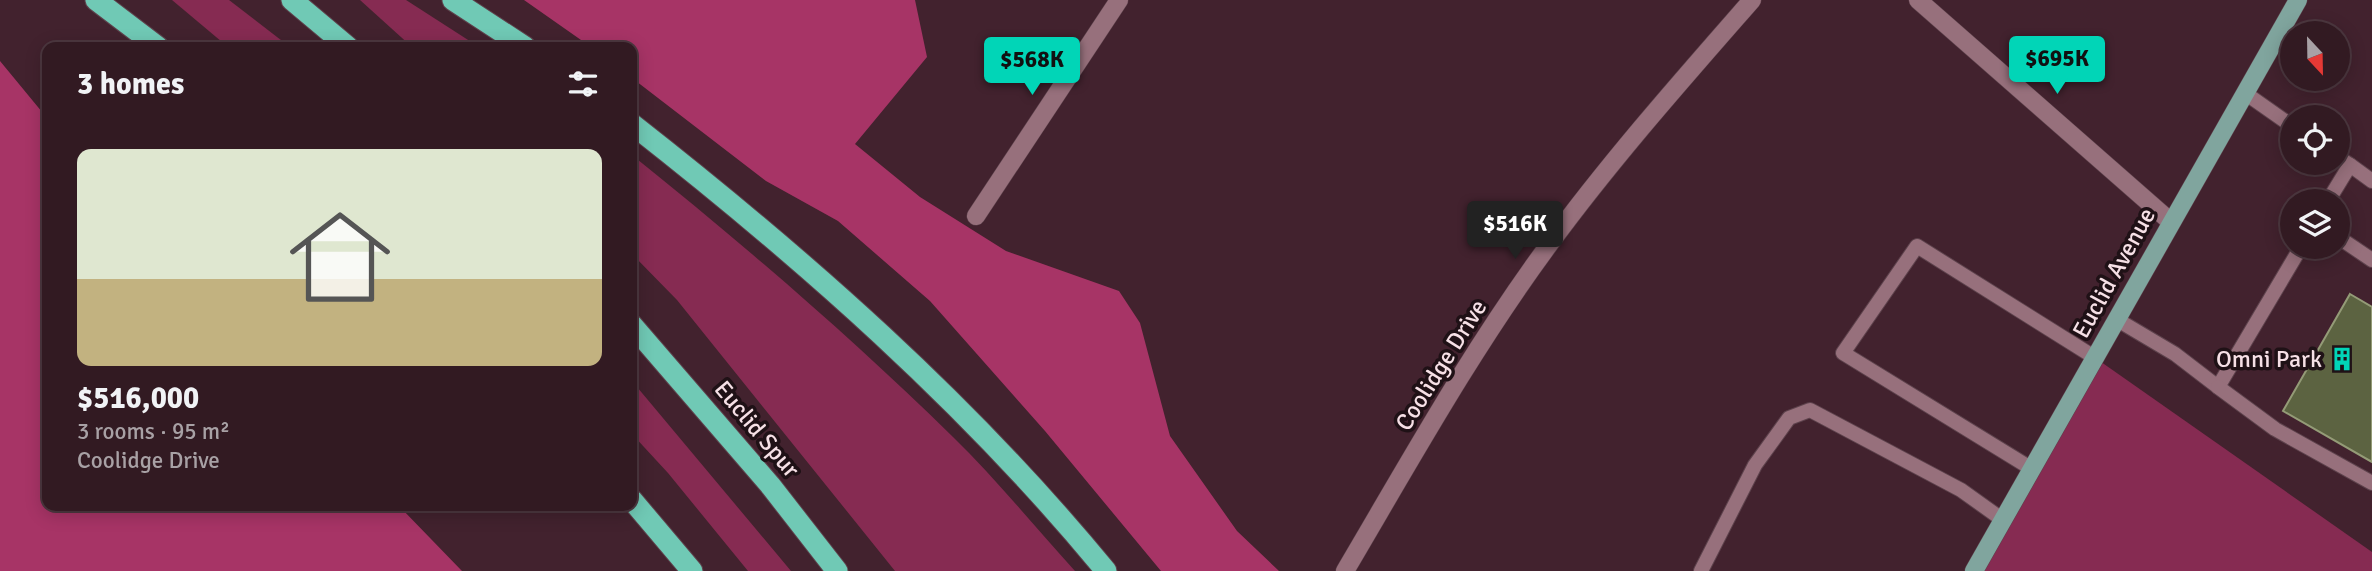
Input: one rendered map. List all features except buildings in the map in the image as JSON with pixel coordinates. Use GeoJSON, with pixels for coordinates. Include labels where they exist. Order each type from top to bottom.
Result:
{"type":"FeatureCollection","features":[{"type":"Feature","properties":{"kind":"highway"},"geometry":{"type":"LineString","coordinates":[[96,0],[151,42]]}},
{"type":"Feature","properties":{"kind":"highway"},"geometry":{"type":"LineString","coordinates":[[292,0],[342,42]]}},
{"type":"Feature","properties":{"kind":"highway"},"geometry":{"type":"LineString","coordinates":[[453,0],[517,42]]}},
{"type":"Feature","properties":{"kind":"highway"},"geometry":{"type":"LineString","coordinates":[[637,128],[780,243],[928,378],[1013,467],[1106,571]]}},
{"type":"Feature","properties":{"kind":"highway","name":"Euclid Spur"},"geometry":{"type":"LineString","coordinates":[[637,331],[761,475],[837,571]]}},
{"type":"Feature","properties":{"kind":"highway"},"geometry":{"type":"LineString","coordinates":[[637,506],[692,571]]}},
{"type":"Feature","properties":{"kind":"main road","name":"Euclid Avenue"},"geometry":{"type":"LineString","coordinates":[[1974,571],[2298,0]]}},
{"type":"Feature","properties":{"kind":"street"},"geometry":{"type":"LineString","coordinates":[[976,216],[1119,0]]}},
{"type":"Feature","properties":{"kind":"street","name":"Coolidge Drive"},"geometry":{"type":"LineString","coordinates":[[1345,571],[1461,374],[1548,247],[1649,118],[1752,0]]}},
{"type":"Feature","properties":{"kind":"street"},"geometry":{"type":"LineString","coordinates":[[1918,0],[2171,222]]}},
{"type":"Feature","properties":{"kind":"lane"},"geometry":{"type":"LineString","coordinates":[[2245,93],[2280,118]]}},
{"type":"Feature","properties":{"kind":"lane"},"geometry":{"type":"LineString","coordinates":[[2350,165],[2372,181]]}},
{"type":"Feature","properties":{"kind":"lane"},"geometry":{"type":"LineString","coordinates":[[2350,245],[2372,260]]}},
{"type":"Feature","properties":{"kind":"lane"},"geometry":{"type":"LineString","coordinates":[[2032,468],[1843,353],[1917,246],[2094,357]]}},
{"type":"Feature","properties":{"kind":"lane"},"geometry":{"type":"LineString","coordinates":[[2218,387],[2294,259]]}},
{"type":"Feature","properties":{"kind":"lane"},"geometry":{"type":"LineString","coordinates":[[2116,319],[2175,354],[2275,429],[2372,483]]}},
{"type":"Feature","properties":{"kind":"lane"},"geometry":{"type":"LineString","coordinates":[[1701,571],[1755,465],[1789,418],[1810,410],[1961,490],[2003,520]]}},
{"type":"Feature","properties":{"kind":"shaded area"},"geometry":{"type":"Polygon","coordinates":[[[172,0],[229,0],[284,42],[222,42],[172,0]]]}},
{"type":"Feature","properties":{"kind":"shaded area"},"geometry":{"type":"Polygon","coordinates":[[[360,0],[406,0],[471,42],[406,42],[360,0]]]}},
{"type":"Feature","properties":{"kind":"shaded area"},"geometry":{"type":"Polygon","coordinates":[[[524,0],[915,0],[927,57],[855,144],[920,197],[1006,251],[1119,291],[1140,323],[1170,436],[1237,531],[1279,571],[1161,571],[1045,431],[930,301],[838,221],[766,181],[637,82],[637,42],[584,42],[524,0]]]}},
{"type":"Feature","properties":{"kind":"shaded area"},"geometry":{"type":"Polygon","coordinates":[[[0,61],[42,112],[42,511],[404,511],[462,571],[0,571],[0,61]]]}},
{"type":"Feature","properties":{"kind":"shaded area"},"geometry":{"type":"Polygon","coordinates":[[[637,159],[796,292],[875,363],[984,469],[1075,571],[895,571],[677,300],[637,259],[637,159]]]}},
{"type":"Feature","properties":{"kind":"shaded area"},"geometry":{"type":"Polygon","coordinates":[[[2094,357],[2372,552],[2372,571],[1974,571],[2094,357]]]}},
{"type":"Feature","properties":{"kind":"shaded area"},"geometry":{"type":"Polygon","coordinates":[[[637,387],[791,571],[748,571],[637,439],[637,387]]]}},
{"type":"Feature","properties":{"kind":"place","name":"Omni Park"},"geometry":{"type":"Point","coordinates":[2342,359]}}]}
